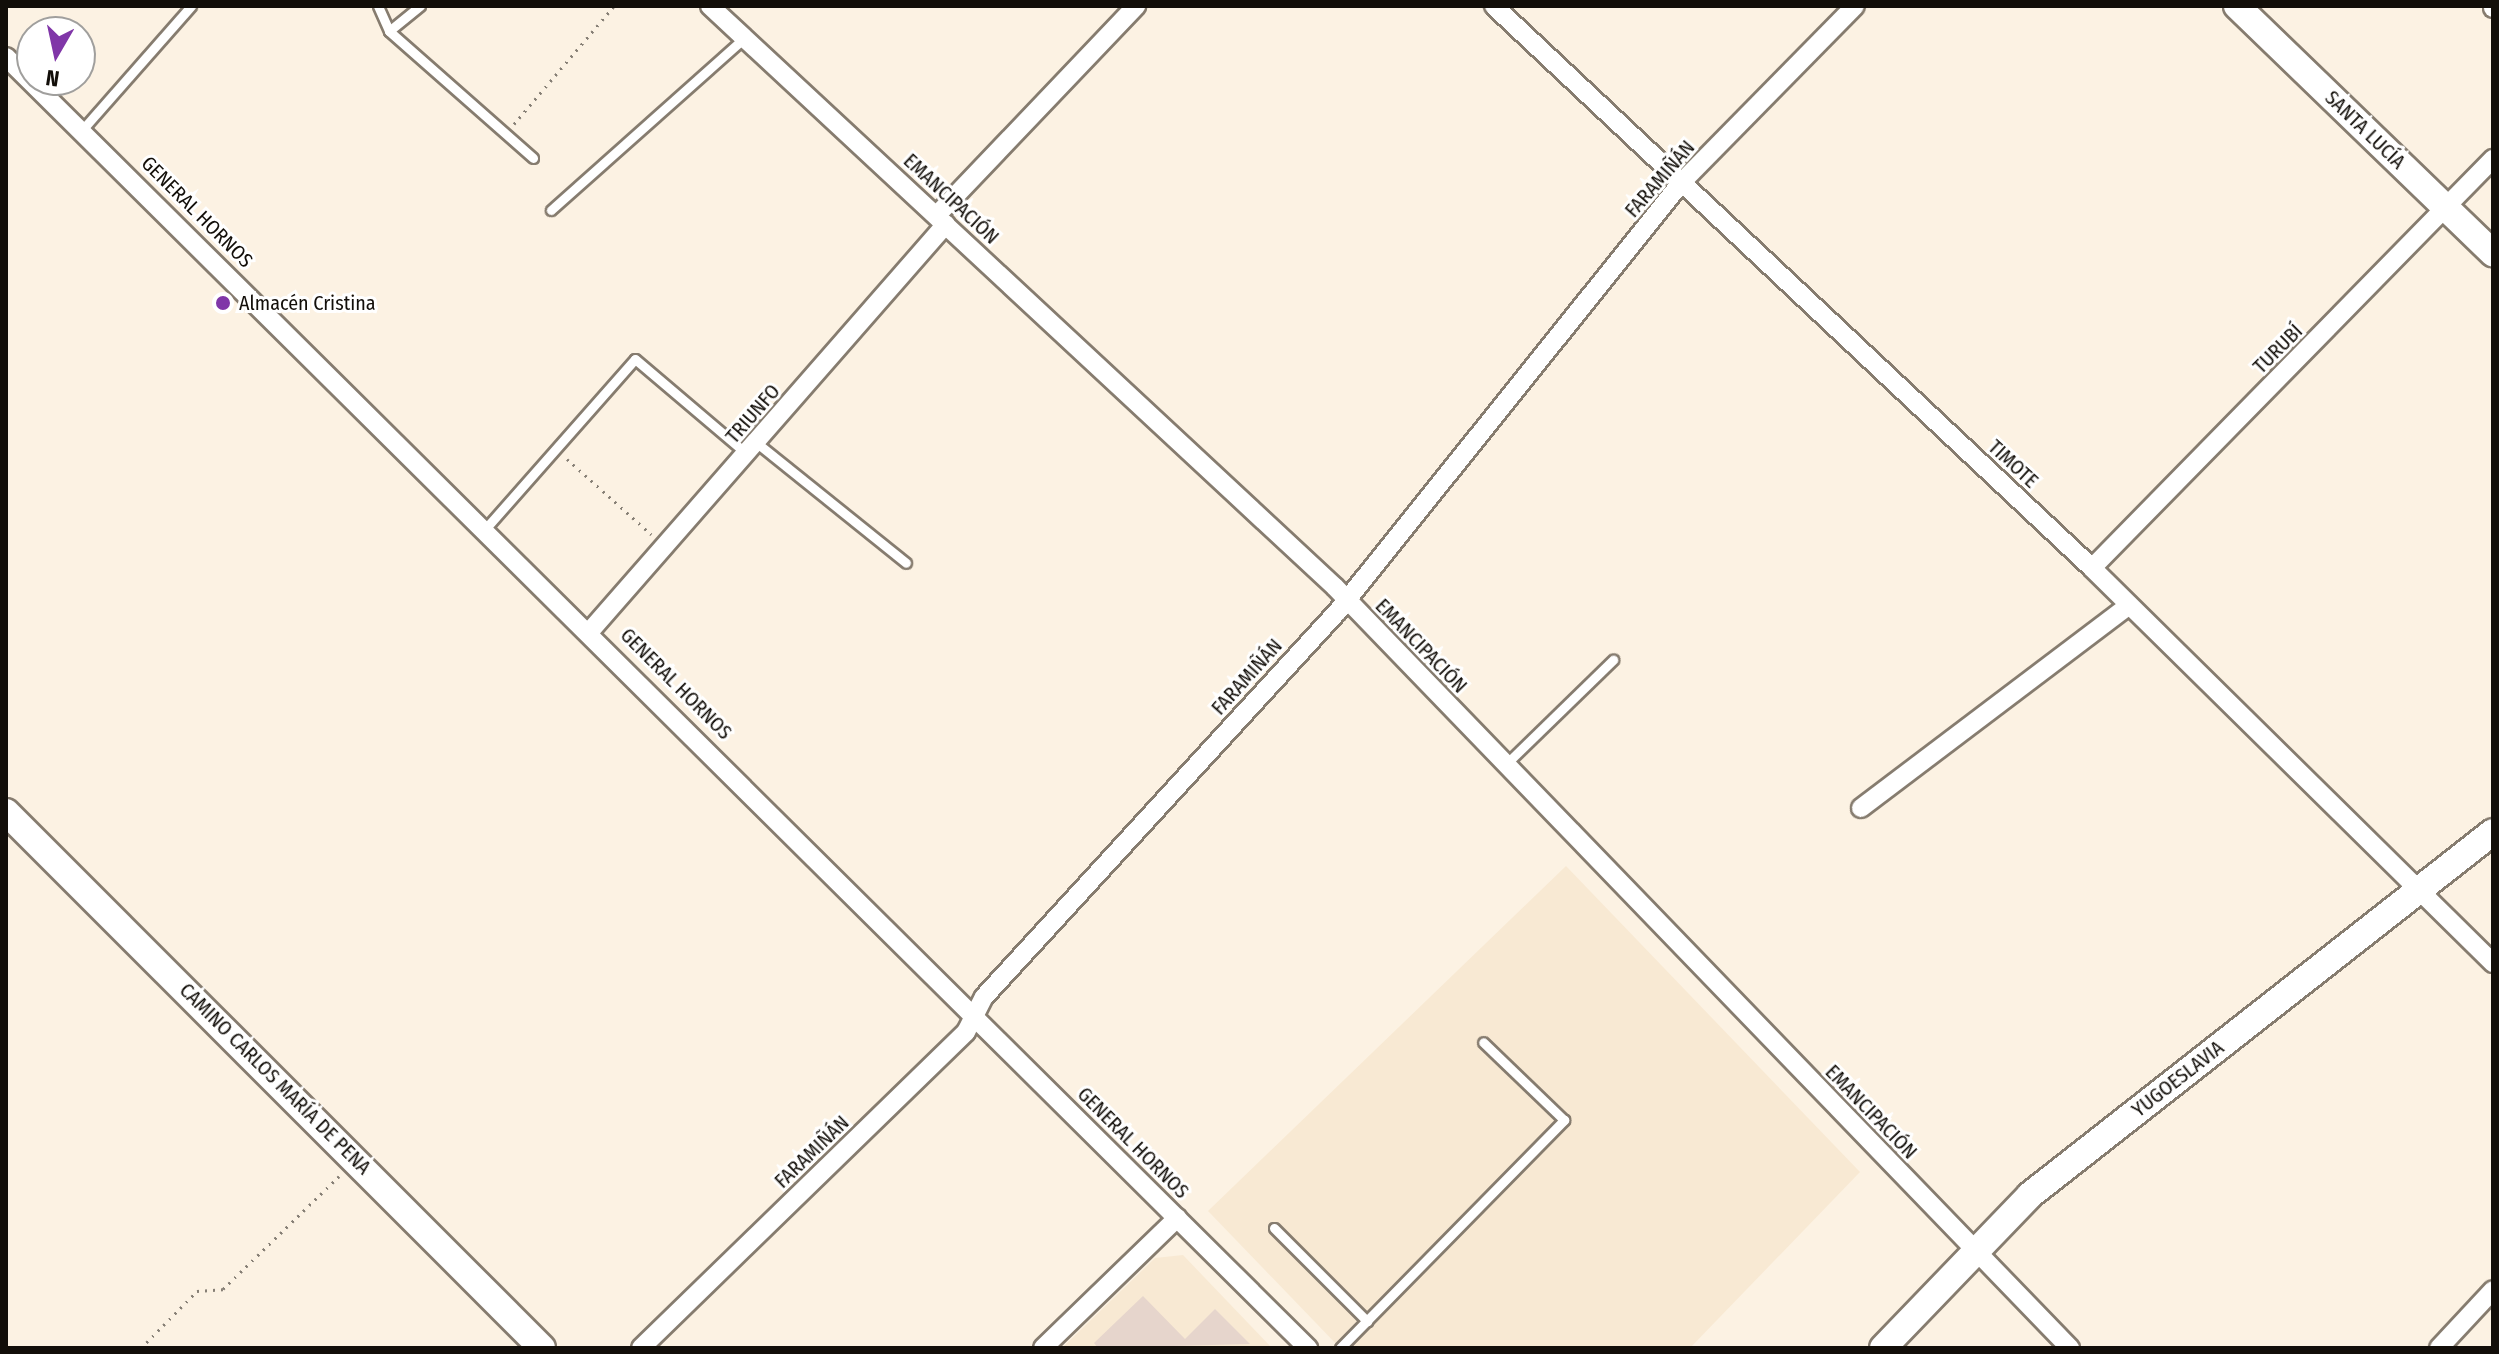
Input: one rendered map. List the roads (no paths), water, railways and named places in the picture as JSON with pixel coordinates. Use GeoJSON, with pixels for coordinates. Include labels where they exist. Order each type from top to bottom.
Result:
{"type":"FeatureCollection","features":[{"type":"Feature","properties":{"kind":"street","name":"EMANCIPACIÓN"},"geometry":{"type":"LineString","coordinates":[[710,6],[942,219],[1345,599],[2070,1348]]}},
{"type":"Feature","properties":{"kind":"street","name":"TRIUNFO"},"geometry":{"type":"LineString","coordinates":[[591,630],[752,448],[942,219],[1136,6]]}},
{"type":"Feature","properties":{"kind":"street","name":"TIMOTE"},"geometry":{"type":"LineString","coordinates":[[1494,6],[2092,568],[2493,963]]}},
{"type":"Feature","properties":{"kind":"street","name":"FARAMIÑÁN"},"geometry":{"type":"LineString","coordinates":[[641,1348],[976,1017],[984,997],[1345,599],[1681,183],[1855,6]]}},
{"type":"Feature","properties":{"kind":"street","name":"SANTA LUCÍA"},"geometry":{"type":"LineString","coordinates":[[2246,9],[2493,253]]}},
{"type":"Feature","properties":{"kind":"street","name":"GENERAL HORNOS"},"geometry":{"type":"LineString","coordinates":[[6,57],[591,630],[1308,1348]]}},
{"type":"Feature","properties":{"kind":"street","name":"TURUBÍ"},"geometry":{"type":"LineString","coordinates":[[2092,568],[2493,159]]}},
{"type":"Feature","properties":{"kind":"street"},"geometry":{"type":"LineString","coordinates":[[1861,808],[2129,605]]}},
{"type":"Feature","properties":{"kind":"street","name":"CAMINO CARLOS MARÍA DE PENA"},"geometry":{"type":"LineString","coordinates":[[6,812],[542,1348]]}},
{"type":"Feature","properties":{"kind":"street","name":"YUGOESLAVIA"},"geometry":{"type":"LineString","coordinates":[[1883,1348],[1973,1249],[2030,1195],[2493,832]]}},
{"type":"Feature","properties":{"kind":"street"},"geometry":{"type":"LineString","coordinates":[[1043,1348],[1177,1218]]}},
{"type":"Feature","properties":{"kind":"street"},"geometry":{"type":"LineString","coordinates":[[2439,1348],[2493,1290]]}},
{"type":"Feature","properties":{"kind":"lane"},"geometry":{"type":"LineString","coordinates":[[82,130],[191,6]]}},
{"type":"Feature","properties":{"kind":"lane"},"geometry":{"type":"LineString","coordinates":[[378,6],[389,31],[533,158]]}},
{"type":"Feature","properties":{"kind":"lane"},"geometry":{"type":"LineString","coordinates":[[389,31],[420,6]]}},
{"type":"Feature","properties":{"kind":"lane"},"geometry":{"type":"LineString","coordinates":[[551,210],[743,39]]}},
{"type":"Feature","properties":{"kind":"lane"},"geometry":{"type":"LineString","coordinates":[[486,528],[635,359],[906,563]]}},
{"type":"Feature","properties":{"kind":"lane"},"geometry":{"type":"LineString","coordinates":[[1505,765],[1613,660]]}},
{"type":"Feature","properties":{"kind":"lane"},"geometry":{"type":"LineString","coordinates":[[1340,1348],[1564,1120],[1483,1042]]}},
{"type":"Feature","properties":{"kind":"lane"},"geometry":{"type":"LineString","coordinates":[[1274,1228],[1367,1321]]}},
{"type":"Feature","properties":{"kind":"place","name":"Almacén Cristina"},"geometry":{"type":"Point","coordinates":[223,303]}}]}
